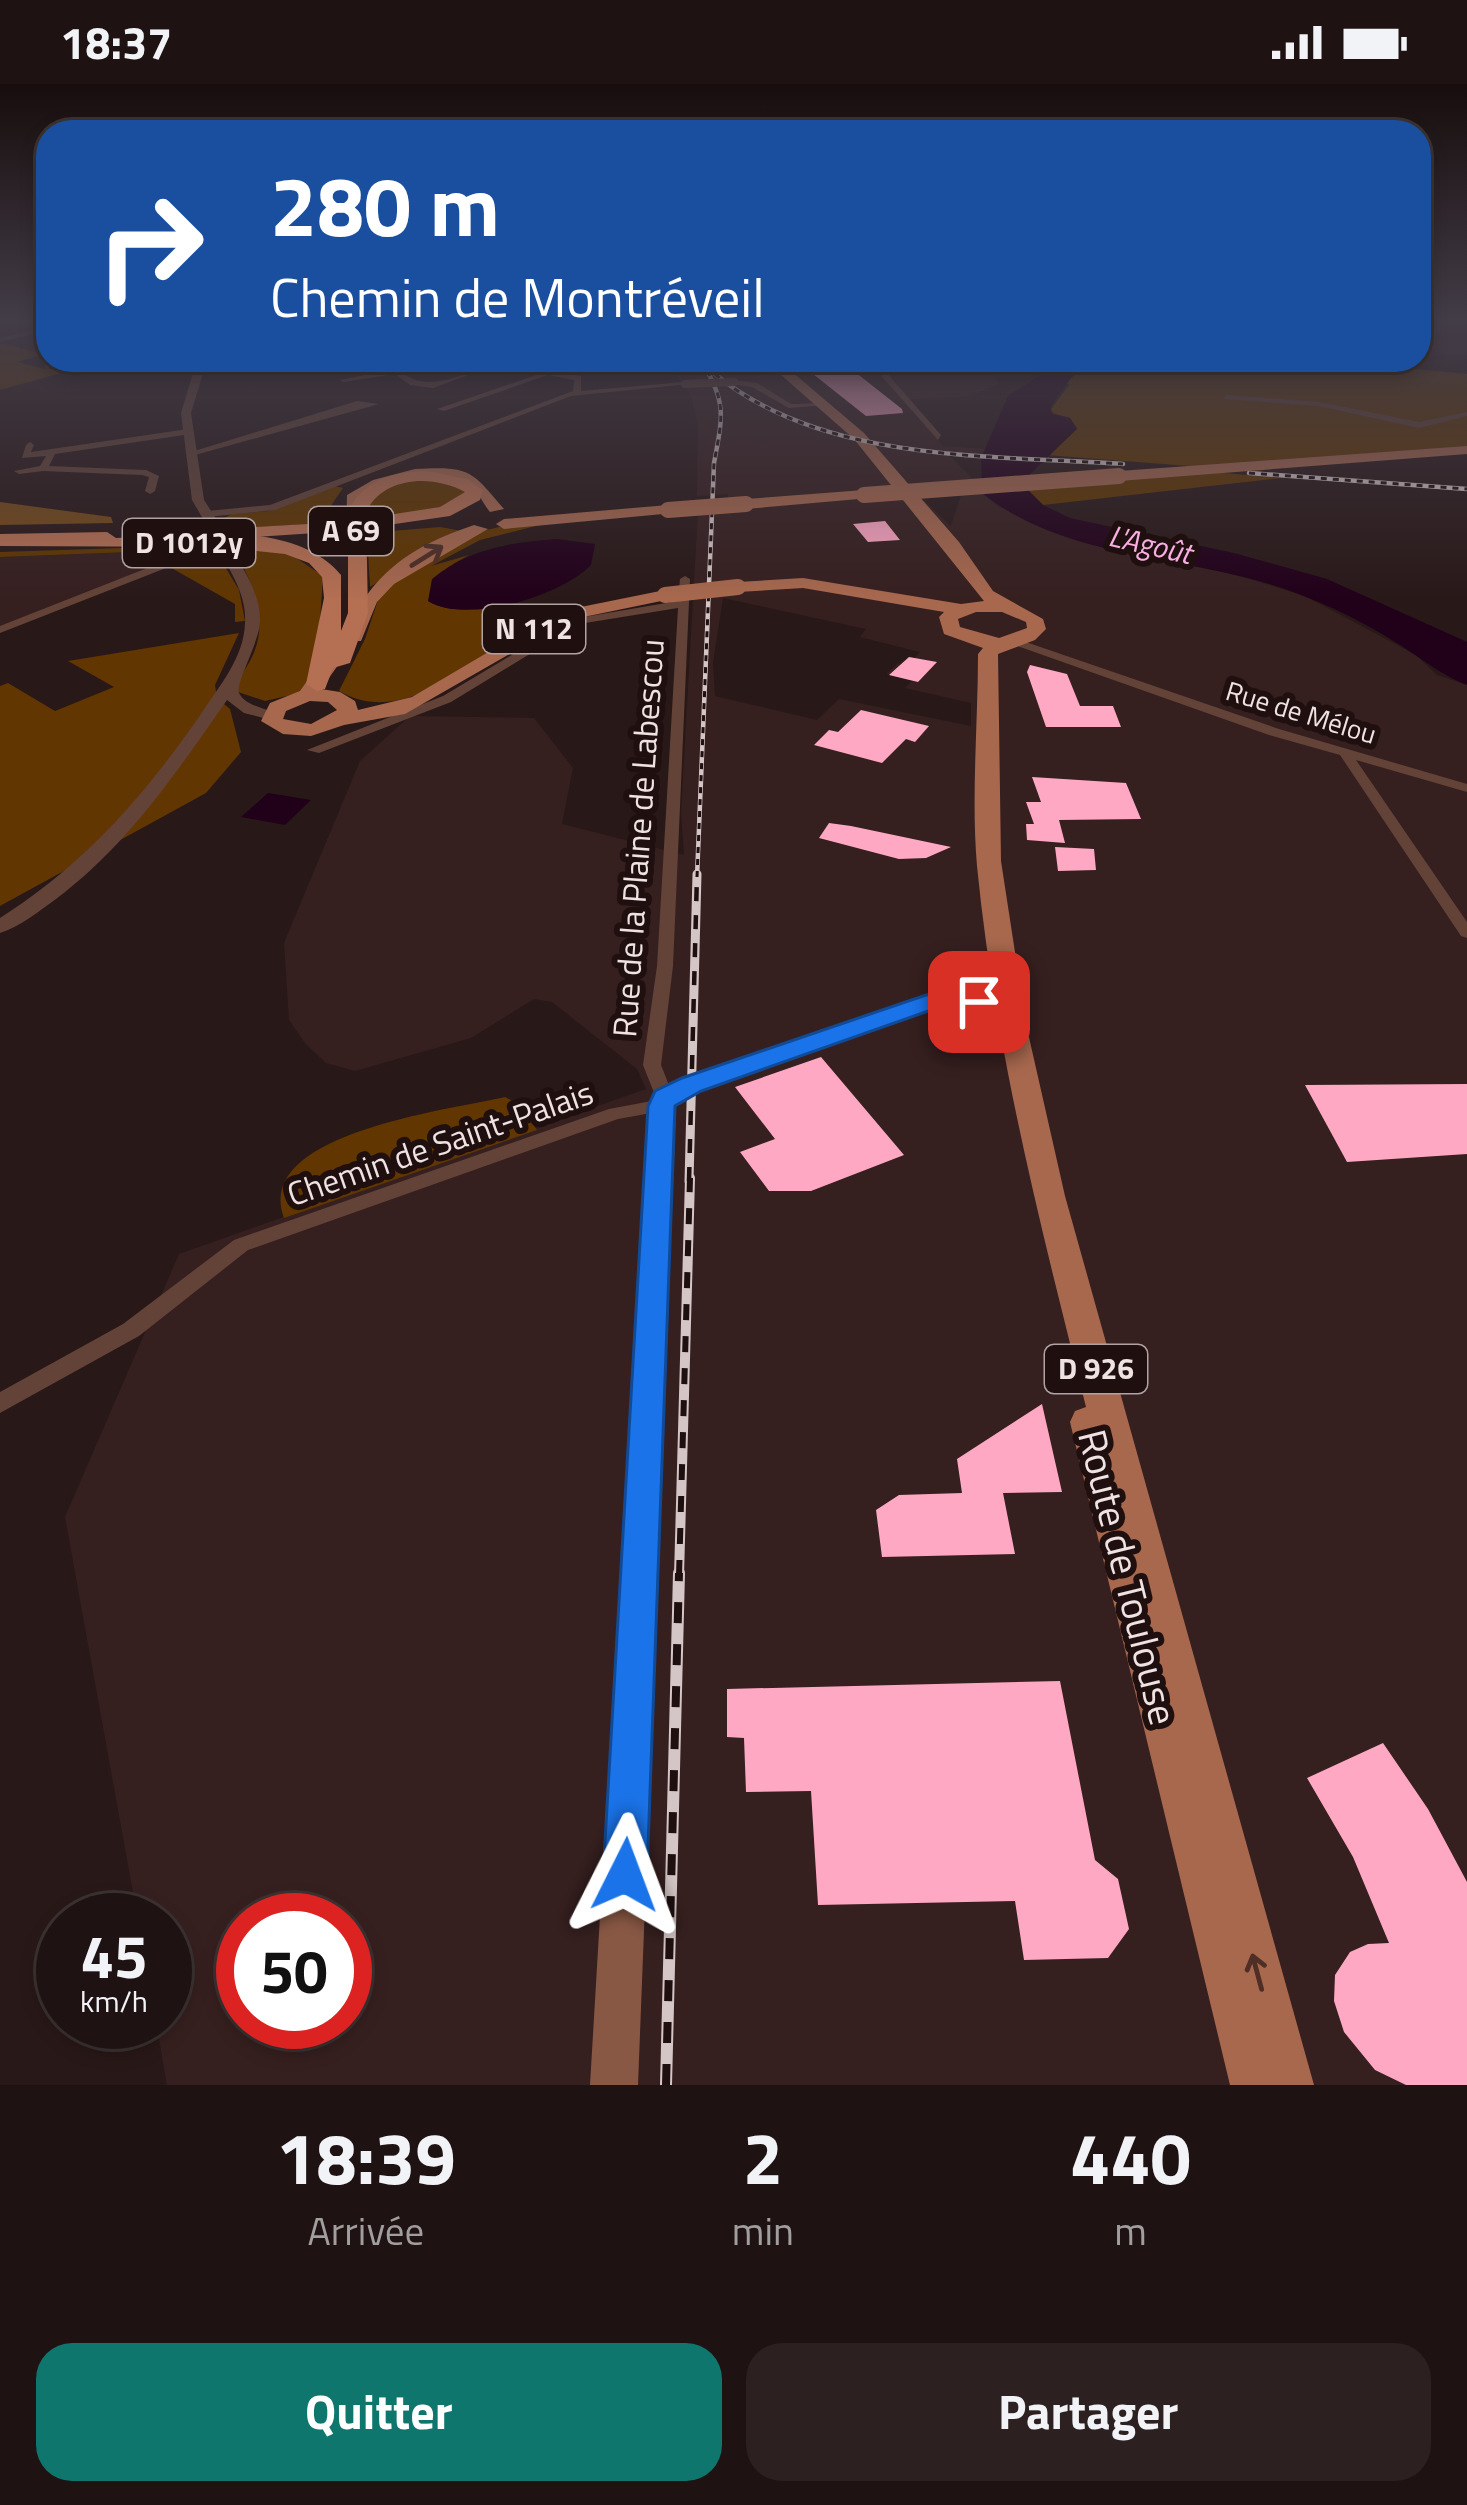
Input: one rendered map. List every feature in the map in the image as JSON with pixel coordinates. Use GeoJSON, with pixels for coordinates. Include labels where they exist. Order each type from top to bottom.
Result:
{"type":"FeatureCollection","features":[{"type":"Feature","properties":{"kind":"highway","name":"A 69"},"geometry":{"type":"LineString","coordinates":[[339,663],[358,613],[357,512],[361,499],[383,484],[417,477],[454,479],[474,490],[471,500],[455,508],[381,524]]}},
{"type":"Feature","properties":{"kind":"highway"},"geometry":{"type":"LineString","coordinates":[[0,543],[159,541],[456,521]]}},
{"type":"Feature","properties":{"kind":"highway"},"geometry":{"type":"LineString","coordinates":[[0,543],[325,528]]}},
{"type":"Feature","properties":{"kind":"highway","name":"D 1012y"},"geometry":{"type":"LineString","coordinates":[[89,543],[243,543],[288,550],[318,562],[330,574],[334,587],[326,658],[330,701]]}},
{"type":"Feature","properties":{"kind":"main road"},"geometry":{"type":"LineString","coordinates":[[833,413],[859,436],[938,530],[987,595],[1004,633]]}},
{"type":"Feature","properties":{"kind":"main road"},"geometry":{"type":"LineString","coordinates":[[456,521],[1467,450]]}},
{"type":"Feature","properties":{"kind":"main road","name":"A 69"},"geometry":{"type":"LineString","coordinates":[[330,701],[332,662],[350,614],[350,515],[356,494],[394,477],[442,475],[474,482],[502,515]]}},
{"type":"Feature","properties":{"kind":"main road"},"geometry":{"type":"LineString","coordinates":[[456,521],[480,529],[502,515]]}},
{"type":"Feature","properties":{"kind":"main road","name":"A 69"},"geometry":{"type":"LineString","coordinates":[[339,663],[378,589],[456,537],[480,529]]}},
{"type":"Feature","properties":{"kind":"main road"},"geometry":{"type":"LineString","coordinates":[[938,530],[974,596],[951,630],[1004,633]]}},
{"type":"Feature","properties":{"kind":"main road","name":"N 112"},"geometry":{"type":"LineString","coordinates":[[330,701],[398,710],[551,621],[590,607],[803,583],[959,612]]}},
{"type":"Feature","properties":{"kind":"main road"},"geometry":{"type":"LineString","coordinates":[[959,612],[1004,633]]}},
{"type":"Feature","properties":{"kind":"main road","name":"Route de Toulouse"},"geometry":{"type":"LineString","coordinates":[[1004,633],[978,678],[974,838],[991,992],[1038,1218],[1257,2085]]}},
{"type":"Feature","properties":{"kind":"main road","name":"D 926"},"geometry":{"type":"LineString","coordinates":[[1004,633],[988,654],[988,861],[1012,1024],[1049,1196],[1287,2085]]}},
{"type":"Feature","properties":{"kind":"main road"},"geometry":{"type":"LineString","coordinates":[[330,701],[328,685],[339,663]]}},
{"type":"Feature","properties":{"kind":"main road"},"geometry":{"type":"LineString","coordinates":[[330,701],[297,730],[277,725],[276,710],[330,701]]}},
{"type":"Feature","properties":{"kind":"main road"},"geometry":{"type":"LineString","coordinates":[[614,2085],[663,1102],[932,1001],[991,992]]}},
{"type":"Feature","properties":{"kind":"street"},"geometry":{"type":"LineString","coordinates":[[185,413],[198,500],[211,521],[272,508],[519,413]]}},
{"type":"Feature","properties":{"kind":"street"},"geometry":{"type":"LineString","coordinates":[[10,457],[28,450],[51,455],[166,436],[190,441],[323,413]]}},
{"type":"Feature","properties":{"kind":"street"},"geometry":{"type":"LineString","coordinates":[[918,413],[938,437]]}},
{"type":"Feature","properties":{"kind":"street"},"geometry":{"type":"LineString","coordinates":[[1361,413],[1432,424],[1467,414]]}},
{"type":"Feature","properties":{"kind":"street"},"geometry":{"type":"LineString","coordinates":[[148,439],[149,452]]}},
{"type":"Feature","properties":{"kind":"street"},"geometry":{"type":"LineString","coordinates":[[43,468],[51,455]]}},
{"type":"Feature","properties":{"kind":"street"},"geometry":{"type":"LineString","coordinates":[[19,471],[147,469],[154,476],[150,491]]}},
{"type":"Feature","properties":{"kind":"street"},"geometry":{"type":"LineString","coordinates":[[74,485],[92,473]]}},
{"type":"Feature","properties":{"kind":"street"},"geometry":{"type":"LineString","coordinates":[[0,630],[164,565],[226,550],[250,599],[254,622],[234,693],[131,823],[99,856],[0,927]]}},
{"type":"Feature","properties":{"kind":"street","name":"Rue de la Plaine de Labescou"},"geometry":{"type":"LineString","coordinates":[[663,1102],[652,1065],[664,966],[674,600],[685,579]]}},
{"type":"Feature","properties":{"kind":"street"},"geometry":{"type":"LineString","coordinates":[[314,750],[447,699],[576,622],[674,600]]}},
{"type":"Feature","properties":{"kind":"street","name":"Rue de Mélou"},"geometry":{"type":"LineString","coordinates":[[1004,633],[1344,752],[1467,788]]}},
{"type":"Feature","properties":{"kind":"street","name":"Rue de Mélou"},"geometry":{"type":"LineString","coordinates":[[1004,633],[1123,678]]}},
{"type":"Feature","properties":{"kind":"street"},"geometry":{"type":"LineString","coordinates":[[234,693],[276,710]]}},
{"type":"Feature","properties":{"kind":"street"},"geometry":{"type":"LineString","coordinates":[[1344,752],[1467,934]]}},
{"type":"Feature","properties":{"kind":"street","name":"Chemin de Saint-Palais"},"geometry":{"type":"LineString","coordinates":[[0,1403],[131,1330],[241,1245],[616,1112],[663,1102]]}},
{"type":"Feature","properties":{"kind":"shaded area"},"geometry":{"type":"Polygon","coordinates":[[[695,413],[916,413],[943,446],[985,449],[985,456],[947,453],[977,483],[728,502],[728,494],[697,496],[695,413]]]}},
{"type":"Feature","properties":{"kind":"shaded area"},"geometry":{"type":"Polygon","coordinates":[[[1054,413],[1463,413],[1437,422],[1467,416],[1467,448],[1202,467],[1046,455],[1077,428],[1070,418],[1054,413]]]}},
{"type":"Feature","properties":{"kind":"shaded area"},"geometry":{"type":"Polygon","coordinates":[[[1213,472],[1281,478],[1043,505],[1024,486],[1213,472]]]}},
{"type":"Feature","properties":{"kind":"shaded area"},"geometry":{"type":"Polygon","coordinates":[[[435,479],[469,491],[454,506],[366,520],[371,494],[400,482],[435,479]]]}},
{"type":"Feature","properties":{"kind":"shaded area"},"geometry":{"type":"Polygon","coordinates":[[[334,486],[343,488],[332,504],[328,523],[224,529],[218,521],[232,514],[269,511],[334,486]]]}},
{"type":"Feature","properties":{"kind":"shaded area"},"geometry":{"type":"Polygon","coordinates":[[[962,492],[982,493],[999,507],[1131,552],[1227,572],[1305,596],[1416,655],[1437,675],[1467,685],[1467,2085],[167,2085],[161,2049],[192,2049],[192,1893],[133,1893],[65,1517],[179,1254],[646,1089],[637,1069],[552,1002],[534,999],[471,1038],[355,1071],[326,1063],[305,1043],[289,1020],[284,943],[360,761],[410,716],[534,718],[573,768],[562,824],[684,855],[681,812],[698,511],[917,494],[951,526],[962,492]],[[723,598],[713,663],[715,696],[817,720],[839,699],[971,726],[971,703],[905,688],[912,681],[886,674],[898,663],[908,665],[920,652],[860,637],[866,629],[723,598]]]}},
{"type":"Feature","properties":{"kind":"shaded area"},"geometry":{"type":"Polygon","coordinates":[[[0,502],[111,517],[113,523],[0,525],[0,502]]]}},
{"type":"Feature","properties":{"kind":"shaded area"},"geometry":{"type":"Polygon","coordinates":[[[525,521],[544,524],[480,540],[431,566],[469,555],[453,564],[428,601],[457,609],[514,604],[544,613],[512,633],[511,640],[428,690],[384,702],[339,691],[365,639],[381,591],[469,534],[525,521]]]}},
{"type":"Feature","properties":{"kind":"shaded area"},"geometry":{"type":"Polygon","coordinates":[[[440,527],[462,531],[370,587],[367,533],[440,527]]]}},
{"type":"Feature","properties":{"kind":"shaded area"},"geometry":{"type":"Polygon","coordinates":[[[214,545],[213,554],[177,559],[157,551],[0,557],[0,552],[214,545]]]}},
{"type":"Feature","properties":{"kind":"shaded area"},"geometry":{"type":"Polygon","coordinates":[[[233,545],[292,555],[323,576],[317,666],[300,693],[265,701],[238,692],[257,642],[259,613],[233,545]]]}},
{"type":"Feature","properties":{"kind":"shaded area"},"geometry":{"type":"Polygon","coordinates":[[[157,551],[177,559],[0,627],[0,557],[157,551]]]}},
{"type":"Feature","properties":{"kind":"shaded area"},"geometry":{"type":"Polygon","coordinates":[[[221,560],[239,590],[245,621],[235,622],[235,604],[168,566],[221,560]]]}},
{"type":"Feature","properties":{"kind":"shaded area"},"geometry":{"type":"Polygon","coordinates":[[[239,633],[215,685],[217,698],[230,709],[241,752],[206,793],[0,906],[0,686],[8,683],[55,711],[114,687],[68,661],[239,633]]]}},
{"type":"Feature","properties":{"kind":"shaded area"},"geometry":{"type":"Polygon","coordinates":[[[505,1097],[520,1105],[537,1130],[284,1218],[282,1189],[297,1165],[325,1146],[402,1119],[505,1097]]]}},
{"type":"Feature","properties":{"kind":"water","name":"L'Agoût"},"geometry":{"type":"Polygon","coordinates":[[[1000,413],[1070,418],[1077,429],[1024,480],[1024,486],[1043,505],[1070,518],[1234,553],[1327,579],[1467,642],[1467,685],[1374,629],[1306,597],[1266,583],[1056,534],[982,493],[981,458],[1000,413]]]}},
{"type":"Feature","properties":{"kind":"water"},"geometry":{"type":"Polygon","coordinates":[[[557,539],[595,544],[591,565],[558,587],[488,608],[445,608],[428,601],[432,579],[460,561],[507,545],[557,539]]]}},
{"type":"Feature","properties":{"kind":"water"},"geometry":{"type":"Polygon","coordinates":[[[268,793],[311,800],[285,825],[241,817],[268,793]]]}},
{"type":"Feature","properties":{"kind":"building"},"geometry":{"type":"Polygon","coordinates":[[[885,521],[900,540],[868,542],[853,524],[885,521]]]}},
{"type":"Feature","properties":{"kind":"building"},"geometry":{"type":"Polygon","coordinates":[[[909,657],[937,662],[918,682],[889,675],[909,657]]]}},
{"type":"Feature","properties":{"kind":"building"},"geometry":{"type":"Polygon","coordinates":[[[1030,665],[1067,674],[1080,706],[1113,706],[1121,727],[1046,727],[1027,672],[1030,665]]]}},
{"type":"Feature","properties":{"kind":"building"},"geometry":{"type":"Polygon","coordinates":[[[861,710],[929,726],[915,742],[906,739],[882,763],[814,745],[829,730],[838,732],[861,710]]]}},
{"type":"Feature","properties":{"kind":"building"},"geometry":{"type":"Polygon","coordinates":[[[1032,777],[1126,783],[1141,819],[1059,820],[1065,843],[1027,840],[1026,824],[1034,824],[1026,802],[1041,802],[1032,777]]]}},
{"type":"Feature","properties":{"kind":"building"},"geometry":{"type":"Polygon","coordinates":[[[829,823],[951,847],[926,858],[899,859],[819,838],[829,823]]]}},
{"type":"Feature","properties":{"kind":"building"},"geometry":{"type":"Polygon","coordinates":[[[1055,847],[1094,849],[1096,870],[1058,871],[1055,847]]]}},
{"type":"Feature","properties":{"kind":"building"},"geometry":{"type":"Polygon","coordinates":[[[821,1057],[904,1155],[811,1191],[769,1191],[740,1152],[775,1139],[735,1087],[821,1057]]]}},
{"type":"Feature","properties":{"kind":"building"},"geometry":{"type":"Polygon","coordinates":[[[1467,1084],[1467,1154],[1347,1162],[1305,1085],[1467,1084]]]}},
{"type":"Feature","properties":{"kind":"building"},"geometry":{"type":"Polygon","coordinates":[[[1042,1404],[1062,1492],[1003,1493],[1015,1554],[882,1557],[876,1510],[899,1495],[962,1493],[957,1459],[1042,1404]]]}},
{"type":"Feature","properties":{"kind":"building"},"geometry":{"type":"Polygon","coordinates":[[[1060,1681],[1095,1860],[1118,1879],[1129,1929],[1108,1958],[1024,1960],[1015,1901],[818,1905],[811,1791],[746,1792],[744,1738],[727,1737],[727,1689],[1060,1681]]]}},
{"type":"Feature","properties":{"kind":"building"},"geometry":{"type":"Polygon","coordinates":[[[1383,1743],[1428,1809],[1467,1882],[1467,2085],[1406,2085],[1375,2070],[1344,2032],[1334,2001],[1335,1975],[1350,1952],[1368,1944],[1389,1943],[1353,1857],[1307,1778],[1383,1743]]]}},
{"type":"Feature","properties":{"kind":"railway"},"geometry":{"type":"LineString","coordinates":[[697,877],[714,463],[720,413]]}},
{"type":"Feature","properties":{"kind":"railway"},"geometry":{"type":"LineString","coordinates":[[782,413],[856,439],[910,449],[1123,464]]}},
{"type":"Feature","properties":{"kind":"railway"},"geometry":{"type":"LineString","coordinates":[[1249,473],[1467,489]]}},
{"type":"Feature","properties":{"kind":"railway"},"geometry":{"type":"LineString","coordinates":[[689,1181],[697,874]]}},
{"type":"Feature","properties":{"kind":"railway"},"geometry":{"type":"LineString","coordinates":[[679,1576],[690,1178]]}},
{"type":"Feature","properties":{"kind":"railway"},"geometry":{"type":"LineString","coordinates":[[666,2085],[679,1573]]}},
{"type":"Feature","properties":{"kind":"route"},"geometry":{"type":"LineString","coordinates":[[625,1875],[665,1098],[932,1001],[979,1002]]}}]}
